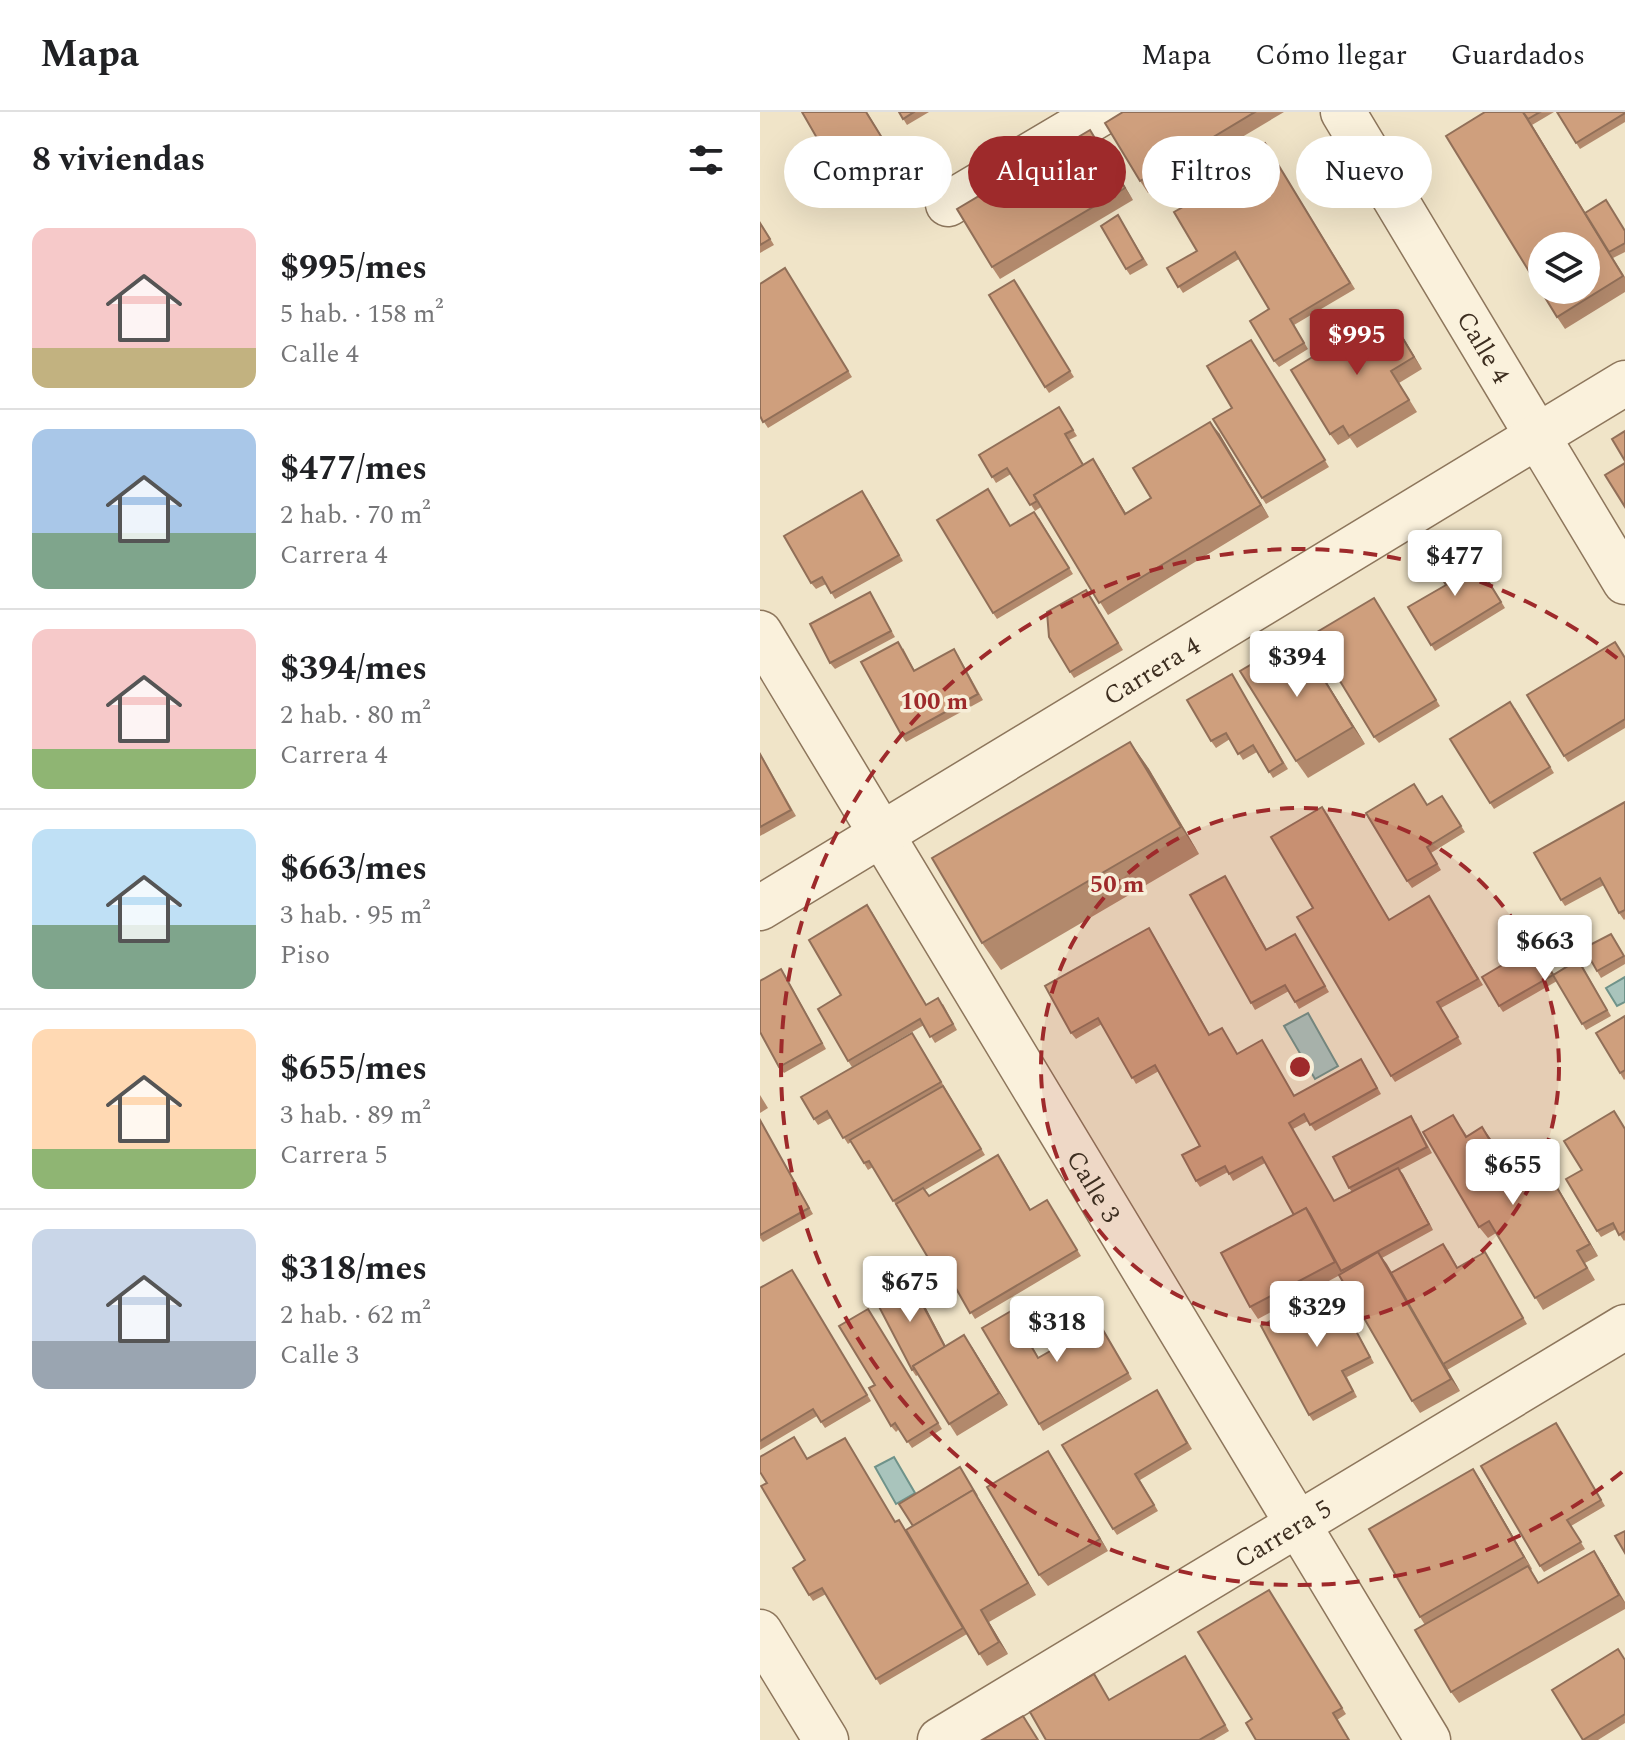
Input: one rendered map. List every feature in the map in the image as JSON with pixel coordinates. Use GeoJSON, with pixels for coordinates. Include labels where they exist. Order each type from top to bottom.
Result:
{"type":"FeatureCollection","features":[{"type":"Feature","properties":{"kind":"street"},"geometry":{"type":"LineString","coordinates":[[952,202],[1103,112]]}},
{"type":"Feature","properties":{"kind":"street","name":"Calle 4"},"geometry":{"type":"LineString","coordinates":[[1343,112],[1625,582]]}},
{"type":"Feature","properties":{"kind":"street","name":"Carrera 4"},"geometry":{"type":"LineString","coordinates":[[760,908],[1625,383]]}},
{"type":"Feature","properties":{"kind":"street","name":"Calle 3"},"geometry":{"type":"LineString","coordinates":[[760,633],[1428,1740]]}},
{"type":"Feature","properties":{"kind":"street","name":"Carrera 5"},"geometry":{"type":"LineString","coordinates":[[940,1740],[1625,1327]]}},
{"type":"Feature","properties":{"kind":"street"},"geometry":{"type":"LineString","coordinates":[[760,1632],[826,1740]]}},
{"type":"Feature","properties":{"kind":"water"},"geometry":{"type":"Polygon","coordinates":[[[1625,977],[1625,1002],[1617,1006],[1606,988],[1625,977]]]}},
{"type":"Feature","properties":{"kind":"water"},"geometry":{"type":"Polygon","coordinates":[[[1308,1013],[1338,1066],[1315,1079],[1284,1026],[1308,1013]]]}},
{"type":"Feature","properties":{"kind":"water"},"geometry":{"type":"Polygon","coordinates":[[[894,1457],[915,1493],[896,1504],[875,1467],[894,1457]]]}},
{"type":"Feature","properties":{"kind":"building"},"geometry":{"type":"Polygon","coordinates":[[[802,112],[866,112],[881,136],[816,136],[802,112]]]}},
{"type":"Feature","properties":{"kind":"building"},"geometry":{"type":"Polygon","coordinates":[[[899,112],[914,112],[903,119],[899,112]]]}},
{"type":"Feature","properties":{"kind":"building"},"geometry":{"type":"Polygon","coordinates":[[[1123,112],[1255,112],[1215,136],[1142,136],[1140,181],[1126,158],[1126,136],[1113,136],[1105,123],[1123,112]]]}},
{"type":"Feature","properties":{"kind":"building"},"geometry":{"type":"Polygon","coordinates":[[[1485,112],[1523,112],[1596,232],[1528,232],[1528,270],[1446,136],[1485,112]]]}},
{"type":"Feature","properties":{"kind":"building"},"geometry":{"type":"Polygon","coordinates":[[[1523,112],[1540,112],[1528,119],[1523,112]]]}},
{"type":"Feature","properties":{"kind":"building"},"geometry":{"type":"Polygon","coordinates":[[[1557,112],[1625,112],[1625,113],[1576,143],[1557,112]]]}},
{"type":"Feature","properties":{"kind":"building"},"geometry":{"type":"Polygon","coordinates":[[[1090,130],[1094,136],[1080,136],[1090,130]]]}},
{"type":"Feature","properties":{"kind":"building"},"geometry":{"type":"Polygon","coordinates":[[[1280,168],[1296,194],[1296,208],[1304,208],[1350,283],[1290,319],[1304,343],[1274,361],[1250,321],[1269,309],[1235,252],[1178,287],[1167,268],[1197,251],[1174,212],[1181,208],[1280,208],[1280,168]]]}},
{"type":"Feature","properties":{"kind":"building"},"geometry":{"type":"Polygon","coordinates":[[[1606,200],[1625,231],[1625,243],[1609,252],[1600,232],[1597,232],[1585,213],[1606,200]]]}},
{"type":"Feature","properties":{"kind":"building"},"geometry":{"type":"Polygon","coordinates":[[[968,202],[968,208],[1091,208],[992,267],[957,209],[968,202]]]}},
{"type":"Feature","properties":{"kind":"building"},"geometry":{"type":"Polygon","coordinates":[[[1118,215],[1143,259],[1126,269],[1101,226],[1118,215]]]}},
{"type":"Feature","properties":{"kind":"building"},"geometry":{"type":"Polygon","coordinates":[[[760,223],[770,239],[760,245],[760,223]]]}},
{"type":"Feature","properties":{"kind":"building"},"geometry":{"type":"Polygon","coordinates":[[[1600,238],[1623,276],[1600,290],[1600,238]]]}},
{"type":"Feature","properties":{"kind":"building"},"geometry":{"type":"Polygon","coordinates":[[[785,268],[848,371],[763,422],[760,416],[760,284],[785,268]]]}},
{"type":"Feature","properties":{"kind":"building"},"geometry":{"type":"Polygon","coordinates":[[[1014,280],[1070,371],[1045,387],[989,295],[1014,280]]]}},
{"type":"Feature","properties":{"kind":"building"},"geometry":{"type":"Polygon","coordinates":[[[1549,304],[1578,304],[1557,317],[1549,304]]]}},
{"type":"Feature","properties":{"kind":"building"},"geometry":{"type":"Polygon","coordinates":[[[1387,312],[1414,357],[1391,371],[1409,400],[1349,436],[1343,426],[1330,434],[1291,370],[1387,312]]]}},
{"type":"Feature","properties":{"kind":"building"},"geometry":{"type":"Polygon","coordinates":[[[1251,340],[1325,460],[1262,498],[1213,419],[1232,408],[1207,366],[1251,340]]]}},
{"type":"Feature","properties":{"kind":"building"},"geometry":{"type":"Polygon","coordinates":[[[1059,407],[1073,430],[1065,434],[1083,465],[1034,495],[1037,501],[1030,505],[1007,468],[992,477],[979,455],[1059,407]]]}},
{"type":"Feature","properties":{"kind":"building"},"geometry":{"type":"Polygon","coordinates":[[[1210,422],[1261,505],[1099,603],[1034,495],[1093,459],[1125,514],[1151,498],[1133,468],[1210,422]]]}},
{"type":"Feature","properties":{"kind":"building"},"geometry":{"type":"Polygon","coordinates":[[[1625,431],[1625,461],[1612,439],[1625,431]]]}},
{"type":"Feature","properties":{"kind":"building"},"geometry":{"type":"Polygon","coordinates":[[[1625,463],[1625,507],[1605,475],[1625,463]]]}},
{"type":"Feature","properties":{"kind":"building"},"geometry":{"type":"Polygon","coordinates":[[[988,489],[1010,526],[1034,512],[1069,568],[993,613],[937,520],[988,489]]]}},
{"type":"Feature","properties":{"kind":"building"},"geometry":{"type":"Polygon","coordinates":[[[862,491],[899,555],[831,593],[822,577],[811,583],[784,536],[862,491]]]}},
{"type":"Feature","properties":{"kind":"building"},"geometry":{"type":"Polygon","coordinates":[[[1467,547],[1501,602],[1431,645],[1408,607],[1446,585],[1435,567],[1467,547]]]}},
{"type":"Feature","properties":{"kind":"building"},"geometry":{"type":"Polygon","coordinates":[[[1086,590],[1118,643],[1070,672],[1049,637],[1047,612],[1086,590]]]}},
{"type":"Feature","properties":{"kind":"building"},"geometry":{"type":"Polygon","coordinates":[[[870,592],[891,631],[830,663],[810,624],[870,592]]]}},
{"type":"Feature","properties":{"kind":"building"},"geometry":{"type":"Polygon","coordinates":[[[1374,598],[1436,700],[1374,737],[1312,635],[1374,598]]]}},
{"type":"Feature","properties":{"kind":"building"},"geometry":{"type":"Polygon","coordinates":[[[1298,637],[1353,727],[1296,761],[1240,671],[1298,637]]]}},
{"type":"Feature","properties":{"kind":"building"},"geometry":{"type":"Polygon","coordinates":[[[898,642],[914,671],[954,649],[978,694],[902,736],[861,662],[898,642]]]}},
{"type":"Feature","properties":{"kind":"building"},"geometry":{"type":"Polygon","coordinates":[[[1615,642],[1625,658],[1625,719],[1564,756],[1527,695],[1615,642]]]}},
{"type":"Feature","properties":{"kind":"building"},"geometry":{"type":"Polygon","coordinates":[[[1232,674],[1283,763],[1269,772],[1253,745],[1238,754],[1226,733],[1211,741],[1187,700],[1232,674]]]}},
{"type":"Feature","properties":{"kind":"building"},"geometry":{"type":"Polygon","coordinates":[[[1510,702],[1550,767],[1490,803],[1450,739],[1510,702]]]}},
{"type":"Feature","properties":{"kind":"building"},"geometry":{"type":"Polygon","coordinates":[[[1130,742],[1181,827],[982,943],[932,858],[1130,742]]]}},
{"type":"Feature","properties":{"kind":"building"},"geometry":{"type":"Polygon","coordinates":[[[760,754],[791,810],[760,827],[760,754]]]}},
{"type":"Feature","properties":{"kind":"building"},"geometry":{"type":"Polygon","coordinates":[[[1414,784],[1427,805],[1442,796],[1461,826],[1427,847],[1437,864],[1407,881],[1366,813],[1414,784]]]}},
{"type":"Feature","properties":{"kind":"building"},"geometry":{"type":"Polygon","coordinates":[[[1625,802],[1625,910],[1619,913],[1600,878],[1561,900],[1534,853],[1625,802]]]}},
{"type":"Feature","properties":{"kind":"building"},"geometry":{"type":"Polygon","coordinates":[[[1322,807],[1389,920],[1429,896],[1478,979],[1437,1002],[1458,1037],[1391,1076],[1297,917],[1313,908],[1271,837],[1322,807]]]}},
{"type":"Feature","properties":{"kind":"building"},"geometry":{"type":"Polygon","coordinates":[[[1225,876],[1266,950],[1295,934],[1325,986],[1295,1002],[1285,985],[1251,1003],[1190,895],[1225,876]]]}},
{"type":"Feature","properties":{"kind":"building"},"geometry":{"type":"Polygon","coordinates":[[[867,905],[926,1005],[938,998],[953,1024],[930,1037],[920,1019],[848,1061],[818,1009],[841,995],[809,940],[867,905]]]}},
{"type":"Feature","properties":{"kind":"building"},"geometry":{"type":"Polygon","coordinates":[[[1149,928],[1209,1035],[1222,1028],[1237,1054],[1262,1040],[1294,1096],[1361,1059],[1377,1088],[1310,1125],[1304,1114],[1289,1123],[1334,1201],[1398,1168],[1429,1224],[1341,1271],[1306,1208],[1294,1215],[1262,1157],[1229,1174],[1225,1166],[1196,1181],[1182,1155],[1200,1146],[1155,1065],[1132,1078],[1098,1018],[1071,1033],[1045,986],[1149,928]]]}},
{"type":"Feature","properties":{"kind":"building"},"geometry":{"type":"Polygon","coordinates":[[[1611,934],[1624,956],[1597,971],[1584,948],[1611,934]]]}},
{"type":"Feature","properties":{"kind":"building"},"geometry":{"type":"Polygon","coordinates":[[[1536,945],[1553,975],[1499,1006],[1482,977],[1536,945]]]}},
{"type":"Feature","properties":{"kind":"building"},"geometry":{"type":"Polygon","coordinates":[[[1578,960],[1607,1010],[1582,1024],[1553,975],[1578,960]]]}},
{"type":"Feature","properties":{"kind":"building"},"geometry":{"type":"Polygon","coordinates":[[[781,969],[822,1043],[779,1067],[760,1032],[760,981],[781,969]]]}},
{"type":"Feature","properties":{"kind":"building"},"geometry":{"type":"Polygon","coordinates":[[[1625,1016],[1625,1070],[1620,1073],[1596,1033],[1625,1016]]]}},
{"type":"Feature","properties":{"kind":"building"},"geometry":{"type":"Polygon","coordinates":[[[912,1033],[941,1082],[843,1138],[827,1111],[814,1119],[801,1097],[912,1033]]]}},
{"type":"Feature","properties":{"kind":"building"},"geometry":{"type":"Polygon","coordinates":[[[943,1086],[981,1149],[893,1201],[869,1161],[864,1163],[850,1140],[943,1086]]]}},
{"type":"Feature","properties":{"kind":"building"},"geometry":{"type":"Polygon","coordinates":[[[1614,1111],[1625,1129],[1625,1231],[1619,1235],[1613,1223],[1597,1231],[1566,1179],[1582,1170],[1564,1141],[1614,1111]]]}},
{"type":"Feature","properties":{"kind":"building"},"geometry":{"type":"Polygon","coordinates":[[[1453,1115],[1466,1137],[1482,1127],[1517,1186],[1546,1169],[1590,1244],[1577,1251],[1587,1268],[1535,1298],[1489,1221],[1479,1227],[1423,1132],[1453,1115]]]}},
{"type":"Feature","properties":{"kind":"building"},"geometry":{"type":"Polygon","coordinates":[[[1411,1116],[1427,1147],[1349,1188],[1333,1157],[1411,1116]]]}},
{"type":"Feature","properties":{"kind":"building"},"geometry":{"type":"Polygon","coordinates":[[[760,1120],[809,1208],[760,1235],[760,1120]]]}},
{"type":"Feature","properties":{"kind":"building"},"geometry":{"type":"Polygon","coordinates":[[[998,1155],[1030,1210],[1047,1200],[1077,1250],[970,1313],[941,1262],[933,1266],[896,1204],[923,1188],[929,1196],[998,1155]]]}},
{"type":"Feature","properties":{"kind":"building"},"geometry":{"type":"Polygon","coordinates":[[[1306,1208],[1335,1262],[1250,1307],[1221,1253],[1306,1208]]]}},
{"type":"Feature","properties":{"kind":"building"},"geometry":{"type":"Polygon","coordinates":[[[1443,1244],[1457,1268],[1485,1252],[1523,1318],[1443,1364],[1391,1273],[1443,1244]]]}},
{"type":"Feature","properties":{"kind":"building"},"geometry":{"type":"Polygon","coordinates":[[[1378,1252],[1451,1379],[1412,1401],[1339,1275],[1378,1252]]]}},
{"type":"Feature","properties":{"kind":"building"},"geometry":{"type":"Polygon","coordinates":[[[792,1270],[867,1395],[821,1422],[813,1409],[760,1441],[760,1288],[792,1270]]]}},
{"type":"Feature","properties":{"kind":"building"},"geometry":{"type":"Polygon","coordinates":[[[910,1281],[945,1347],[913,1366],[912,1370],[875,1299],[910,1281]]]}},
{"type":"Feature","properties":{"kind":"building"},"geometry":{"type":"Polygon","coordinates":[[[1333,1288],[1370,1357],[1342,1371],[1353,1391],[1309,1415],[1261,1326],[1333,1288]]]}},
{"type":"Feature","properties":{"kind":"building"},"geometry":{"type":"Polygon","coordinates":[[[868,1309],[938,1423],[907,1442],[895,1423],[891,1426],[869,1388],[875,1385],[839,1326],[868,1309]]]}},
{"type":"Feature","properties":{"kind":"building"},"geometry":{"type":"Polygon","coordinates":[[[1011,1311],[1038,1358],[1059,1346],[1053,1337],[1093,1313],[1128,1373],[1039,1424],[982,1328],[1011,1311]]]}},
{"type":"Feature","properties":{"kind":"building"},"geometry":{"type":"Polygon","coordinates":[[[964,1335],[999,1393],[949,1424],[913,1366],[964,1335]]]}},
{"type":"Feature","properties":{"kind":"building"},"geometry":{"type":"Polygon","coordinates":[[[1157,1390],[1187,1443],[1135,1474],[1154,1505],[1113,1529],[1062,1445],[1157,1390]]]}},
{"type":"Feature","properties":{"kind":"building"},"geometry":{"type":"Polygon","coordinates":[[[1556,1423],[1601,1500],[1567,1520],[1581,1542],[1540,1566],[1481,1466],[1556,1423]]]}},
{"type":"Feature","properties":{"kind":"building"},"geometry":{"type":"Polygon","coordinates":[[[794,1437],[807,1459],[845,1438],[895,1522],[899,1520],[963,1628],[876,1679],[822,1588],[809,1595],[793,1568],[805,1560],[761,1486],[767,1483],[760,1472],[760,1457],[794,1437]]]}},
{"type":"Feature","properties":{"kind":"building"},"geometry":{"type":"Polygon","coordinates":[[[1048,1451],[1100,1539],[1039,1575],[987,1487],[1048,1451]]]}},
{"type":"Feature","properties":{"kind":"building"},"geometry":{"type":"Polygon","coordinates":[[[960,1467],[977,1496],[973,1490],[913,1526],[899,1504],[960,1467]]]}},
{"type":"Feature","properties":{"kind":"building"},"geometry":{"type":"Polygon","coordinates":[[[1473,1469],[1524,1557],[1420,1617],[1369,1529],[1473,1469]]]}},
{"type":"Feature","properties":{"kind":"building"},"geometry":{"type":"Polygon","coordinates":[[[973,1490],[1028,1583],[981,1610],[999,1642],[979,1654],[906,1530],[973,1490]]]}},
{"type":"Feature","properties":{"kind":"building"},"geometry":{"type":"Polygon","coordinates":[[[1625,1531],[1625,1553],[1615,1536],[1625,1531]]]}},
{"type":"Feature","properties":{"kind":"building"},"geometry":{"type":"Polygon","coordinates":[[[1594,1551],[1619,1595],[1451,1692],[1415,1630],[1528,1566],[1538,1583],[1594,1551]]]}},
{"type":"Feature","properties":{"kind":"building"},"geometry":{"type":"Polygon","coordinates":[[[1269,1590],[1342,1708],[1333,1713],[1349,1740],[1256,1740],[1246,1723],[1252,1719],[1198,1632],[1269,1590]]]}},
{"type":"Feature","properties":{"kind":"building"},"geometry":{"type":"Polygon","coordinates":[[[1618,1649],[1625,1660],[1625,1714],[1583,1740],[1552,1690],[1618,1649]]]}},
{"type":"Feature","properties":{"kind":"building"},"geometry":{"type":"Polygon","coordinates":[[[1185,1656],[1225,1725],[1199,1740],[1046,1740],[1030,1712],[1094,1674],[1109,1700],[1185,1656]]]}},
{"type":"Feature","properties":{"kind":"building"},"geometry":{"type":"Polygon","coordinates":[[[1023,1716],[1038,1740],[982,1740],[1023,1716]]]}}]}
